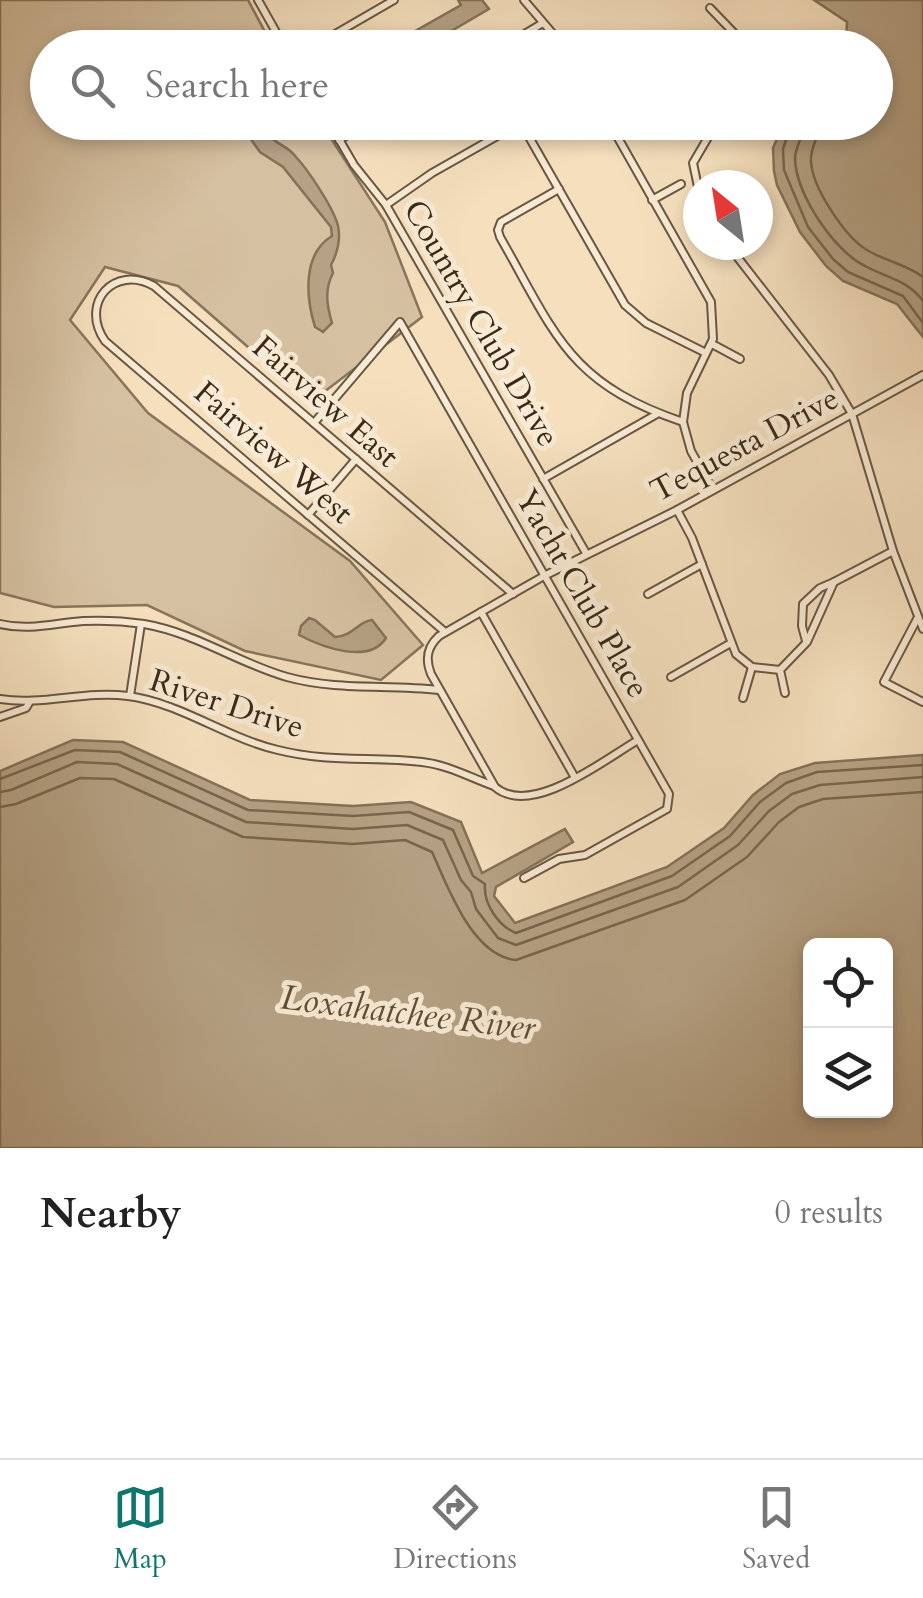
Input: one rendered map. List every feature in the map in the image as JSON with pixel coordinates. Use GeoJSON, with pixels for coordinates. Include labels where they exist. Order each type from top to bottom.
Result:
{"type":"FeatureCollection","features":[{"type":"Feature","properties":{"kind":"street"},"geometry":{"type":"LineString","coordinates":[[258,0],[275,30]]}},
{"type":"Feature","properties":{"kind":"street"},"geometry":{"type":"LineString","coordinates":[[342,30],[394,0]]}},
{"type":"Feature","properties":{"kind":"street"},"geometry":{"type":"LineString","coordinates":[[524,0],[549,30]]}},
{"type":"Feature","properties":{"kind":"street"},"geometry":{"type":"LineString","coordinates":[[710,8],[731,30]]}},
{"type":"Feature","properties":{"kind":"street"},"geometry":{"type":"LineString","coordinates":[[531,30],[543,23]]}},
{"type":"Feature","properties":{"kind":"street","name":"Country Club Drive"},"geometry":{"type":"LineString","coordinates":[[339,140],[386,205],[586,553]]}},
{"type":"Feature","properties":{"kind":"street"},"geometry":{"type":"LineString","coordinates":[[386,205],[432,173],[491,140]]}},
{"type":"Feature","properties":{"kind":"street"},"geometry":{"type":"LineString","coordinates":[[532,140],[631,312],[706,354]]}},
{"type":"Feature","properties":{"kind":"street"},"geometry":{"type":"LineString","coordinates":[[618,140],[707,294],[714,320],[712,344],[687,393],[683,422],[691,451],[713,490]]}},
{"type":"Feature","properties":{"kind":"street"},"geometry":{"type":"LineString","coordinates":[[694,170],[693,163],[706,140]]}},
{"type":"Feature","properties":{"kind":"street"},"geometry":{"type":"LineString","coordinates":[[652,200],[681,184]]}},
{"type":"Feature","properties":{"kind":"street"},"geometry":{"type":"LineString","coordinates":[[559,189],[504,220],[498,230],[500,237],[573,360],[600,383],[683,422]]}},
{"type":"Feature","properties":{"kind":"street"},"geometry":{"type":"LineString","coordinates":[[740,260],[830,374],[852,414],[892,551],[923,629]]}},
{"type":"Feature","properties":{"kind":"street","name":"Fairview East"},"geometry":{"type":"LineString","coordinates":[[100,297],[108,288],[126,280],[150,284],[513,594]]}},
{"type":"Feature","properties":{"kind":"street","name":"Fairview West"},"geometry":{"type":"LineString","coordinates":[[100,297],[95,318],[105,341],[445,632]]}},
{"type":"Feature","properties":{"kind":"street","name":"Yacht Club Place"},"geometry":{"type":"LineString","coordinates":[[314,423],[400,322],[668,794],[669,806],[584,855],[558,858],[524,878]]}},
{"type":"Feature","properties":{"kind":"street"},"geometry":{"type":"LineString","coordinates":[[712,344],[740,360]]}},
{"type":"Feature","properties":{"kind":"street","name":"Tequesta Drive"},"geometry":{"type":"LineString","coordinates":[[445,632],[923,375]]}},
{"type":"Feature","properties":{"kind":"street"},"geometry":{"type":"LineString","coordinates":[[543,479],[658,413]]}},
{"type":"Feature","properties":{"kind":"street"},"geometry":{"type":"LineString","coordinates":[[308,515],[356,459]]}},
{"type":"Feature","properties":{"kind":"street"},"geometry":{"type":"LineString","coordinates":[[677,510],[739,657],[752,666],[780,670]]}},
{"type":"Feature","properties":{"kind":"street"},"geometry":{"type":"LineString","coordinates":[[807,642],[802,626],[804,604],[820,588],[892,551]]}},
{"type":"Feature","properties":{"kind":"street"},"geometry":{"type":"LineString","coordinates":[[648,594],[702,564]]}},
{"type":"Feature","properties":{"kind":"street"},"geometry":{"type":"LineString","coordinates":[[780,670],[807,642],[834,582]]}},
{"type":"Feature","properties":{"kind":"street"},"geometry":{"type":"LineString","coordinates":[[480,612],[574,776],[638,740]]}},
{"type":"Feature","properties":{"kind":"street"},"geometry":{"type":"LineString","coordinates":[[917,618],[884,682],[923,702]]}},
{"type":"Feature","properties":{"kind":"street"},"geometry":{"type":"LineString","coordinates":[[0,624],[27,628],[103,620],[142,624],[192,637],[253,665],[310,682],[440,690]]}},
{"type":"Feature","properties":{"kind":"street"},"geometry":{"type":"LineString","coordinates":[[130,696],[142,624]]}},
{"type":"Feature","properties":{"kind":"street"},"geometry":{"type":"LineString","coordinates":[[445,632],[434,641],[427,659],[440,690],[495,786]]}},
{"type":"Feature","properties":{"kind":"street"},"geometry":{"type":"LineString","coordinates":[[671,677],[731,643]]}},
{"type":"Feature","properties":{"kind":"street"},"geometry":{"type":"LineString","coordinates":[[744,698],[752,666]]}},
{"type":"Feature","properties":{"kind":"street"},"geometry":{"type":"LineString","coordinates":[[780,670],[784,693]]}},
{"type":"Feature","properties":{"kind":"street","name":"River Drive"},"geometry":{"type":"LineString","coordinates":[[0,699],[28,703],[84,695],[130,696],[281,751],[338,760],[436,764],[517,797],[540,795],[574,776]]}},
{"type":"Feature","properties":{"kind":"street"},"geometry":{"type":"LineString","coordinates":[[0,717],[26,708],[28,703]]}},
{"type":"Feature","properties":{"kind":"shaded area"},"geometry":{"type":"Polygon","coordinates":[[[0,0],[248,0],[264,30],[30,30],[30,140],[332,140],[385,222],[422,317],[311,402],[178,286],[105,267],[70,320],[148,413],[350,561],[423,645],[381,680],[245,651],[147,605],[54,607],[0,593],[0,0]]]}},
{"type":"Feature","properties":{"kind":"water"},"geometry":{"type":"Polygon","coordinates":[[[458,0],[482,0],[489,9],[453,30],[417,30],[461,5],[458,0]]]}},
{"type":"Feature","properties":{"kind":"water"},"geometry":{"type":"Polygon","coordinates":[[[814,0],[923,0],[923,337],[897,304],[843,281],[826,266],[800,232],[777,185],[773,148],[777,140],[893,140],[893,30],[847,30],[847,22],[814,0]]]}},
{"type":"Feature","properties":{"kind":"water"},"geometry":{"type":"Polygon","coordinates":[[[251,140],[274,140],[291,152],[336,219],[339,241],[327,292],[332,323],[323,332],[315,327],[312,316],[309,277],[315,254],[332,236],[331,227],[283,167],[260,152],[251,140]]]}},
{"type":"Feature","properties":{"kind":"water"},"geometry":{"type":"Polygon","coordinates":[[[309,618],[335,637],[372,620],[386,638],[368,651],[332,648],[299,635],[309,618]]]}},
{"type":"Feature","properties":{"kind":"water","name":"Loxahatchee River"},"geometry":{"type":"Polygon","coordinates":[[[73,740],[123,742],[250,800],[353,806],[411,802],[461,822],[482,873],[565,829],[573,842],[496,887],[494,896],[515,923],[667,867],[724,828],[753,795],[780,774],[815,763],[923,755],[923,1148],[0,1148],[0,771],[73,740]]]}}]}
